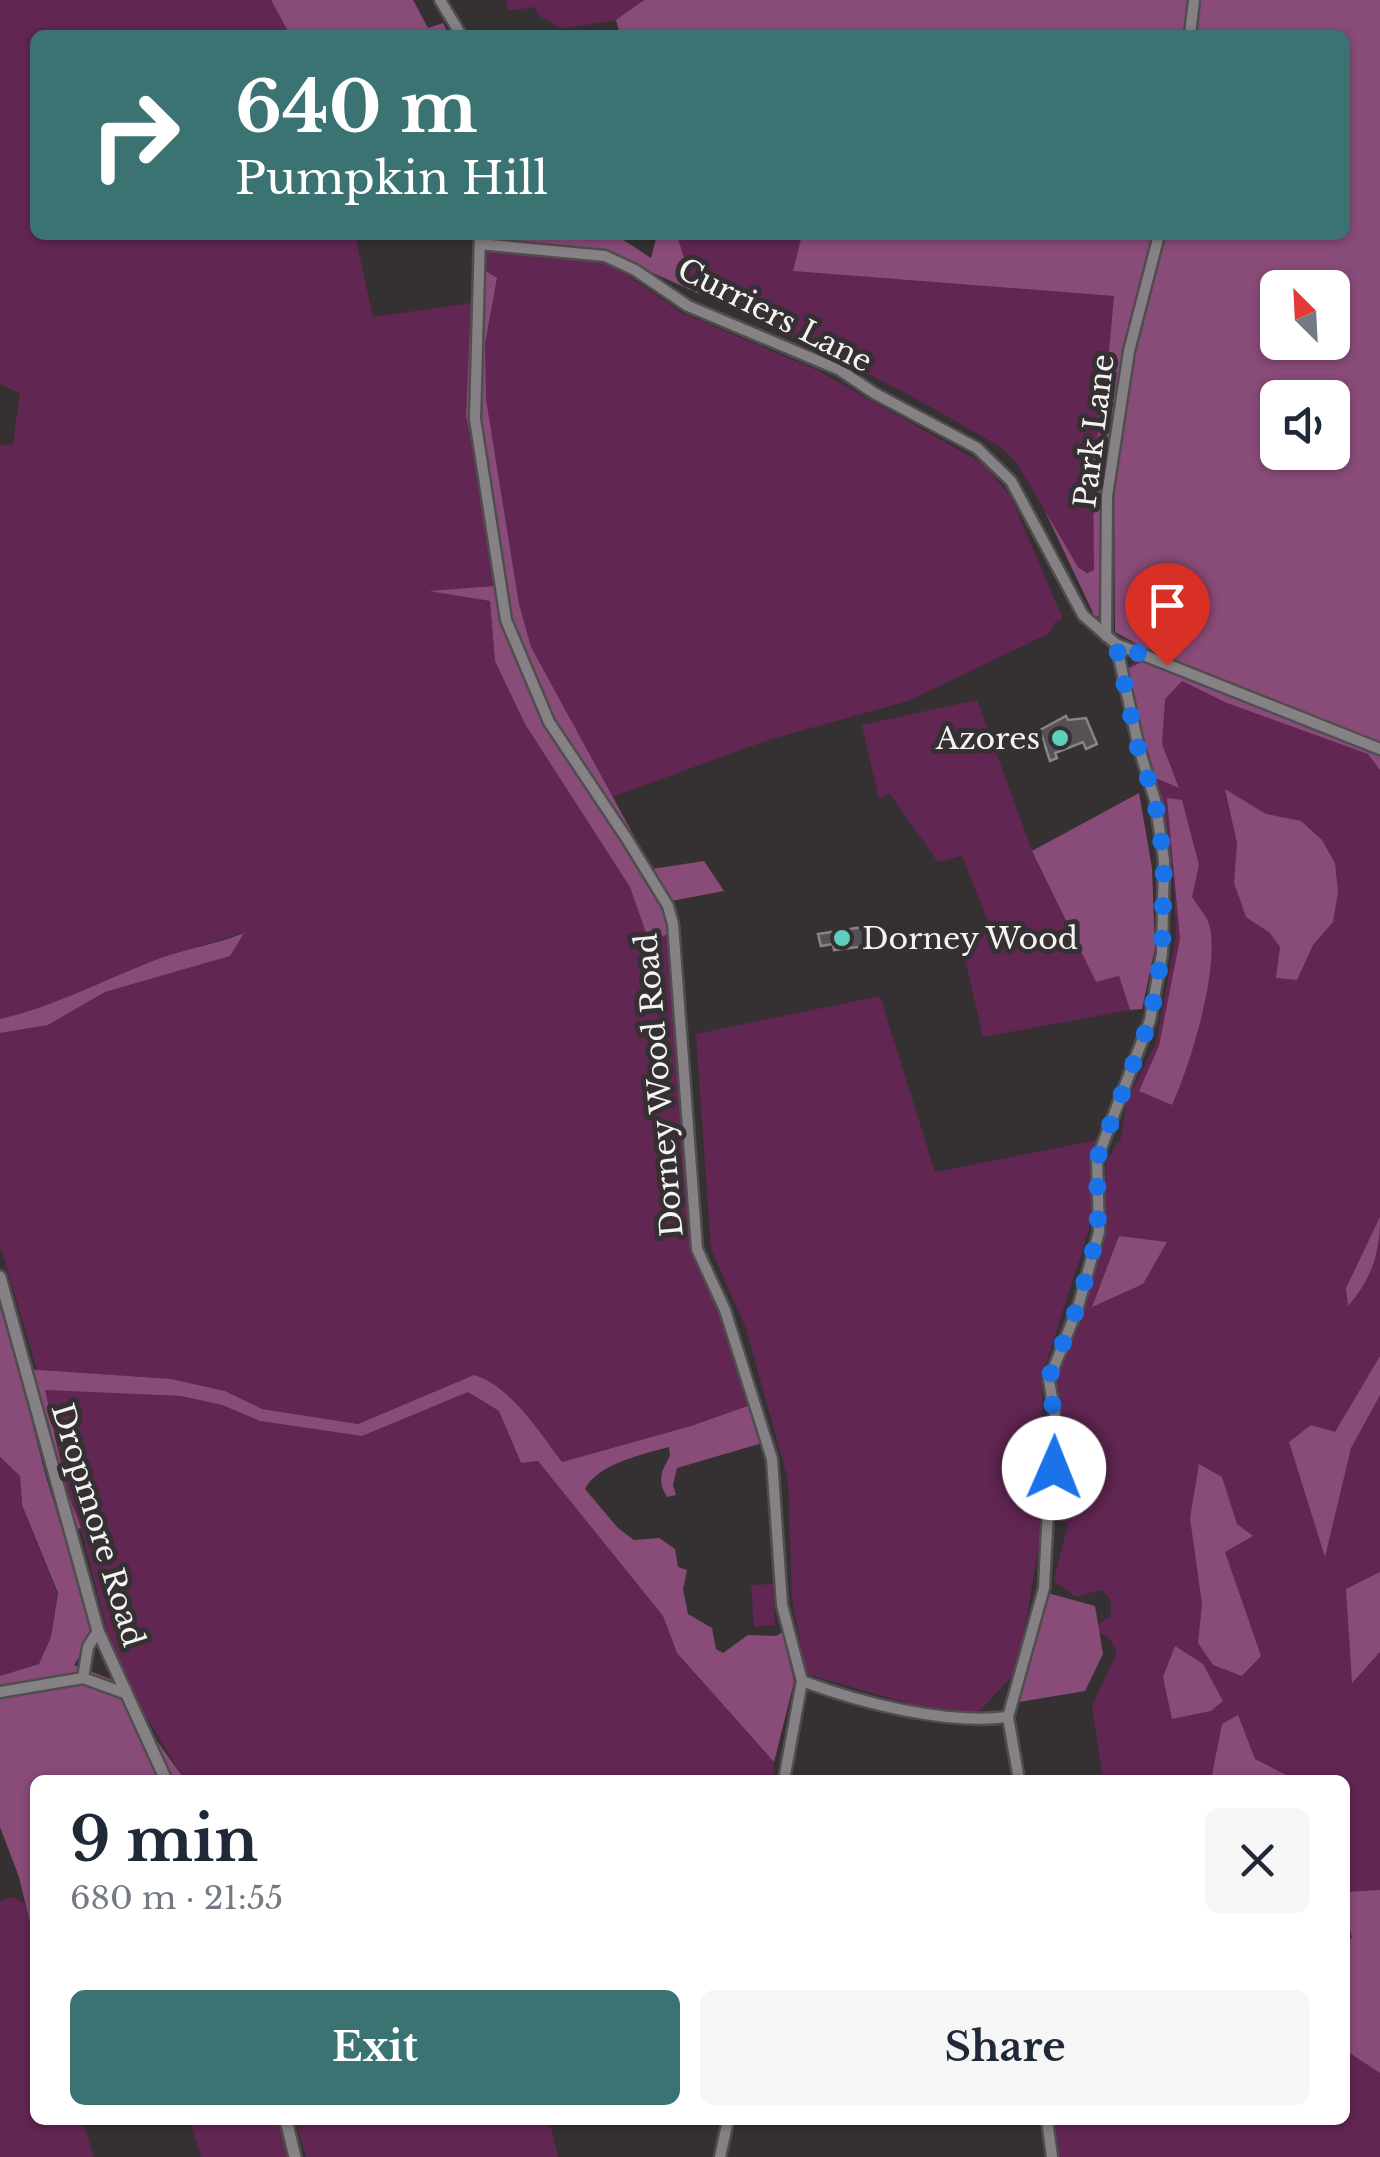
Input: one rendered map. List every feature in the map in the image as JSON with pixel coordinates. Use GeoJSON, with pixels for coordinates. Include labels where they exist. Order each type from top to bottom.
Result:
{"type":"FeatureCollection","features":[{"type":"Feature","properties":{"kind":"street"},"geometry":{"type":"LineString","coordinates":[[440,0],[458,30]]}},
{"type":"Feature","properties":{"kind":"street"},"geometry":{"type":"LineString","coordinates":[[1191,30],[1194,0]]}},
{"type":"Feature","properties":{"kind":"street","name":"Dorney Wood Road"},"geometry":{"type":"LineString","coordinates":[[480,240],[475,420],[506,620],[544,712],[668,906],[673,924],[697,1249],[725,1310],[772,1459],[782,1605],[802,1681],[785,1775]]}},
{"type":"Feature","properties":{"kind":"street","name":"Curriers Lane"},"geometry":{"type":"LineString","coordinates":[[487,240],[605,256],[635,270],[688,306],[840,370],[874,393],[977,448],[1011,481],[1084,614],[1116,644],[1380,749]]}},
{"type":"Feature","properties":{"kind":"street","name":"Park Lane"},"geometry":{"type":"LineString","coordinates":[[1106,636],[1107,496],[1129,351],[1157,240]]}},
{"type":"Feature","properties":{"kind":"street"},"geometry":{"type":"LineString","coordinates":[[1018,1775],[1008,1716],[1044,1588],[1049,1490],[1060,1446],[1048,1380],[1078,1306],[1098,1232],[1097,1159],[1150,1020],[1162,954],[1164,860],[1158,815],[1116,644]]}},
{"type":"Feature","properties":{"kind":"street","name":"Dropmore Road"},"geometry":{"type":"LineString","coordinates":[[0,1277],[98,1632],[164,1775]]}},
{"type":"Feature","properties":{"kind":"street"},"geometry":{"type":"LineString","coordinates":[[83,1678],[88,1647],[98,1632]]}},
{"type":"Feature","properties":{"kind":"street"},"geometry":{"type":"LineString","coordinates":[[0,1692],[83,1678],[127,1694]]}},
{"type":"Feature","properties":{"kind":"street"},"geometry":{"type":"LineString","coordinates":[[802,1681],[830,1692],[972,1721],[1008,1716]]}},
{"type":"Feature","properties":{"kind":"street"},"geometry":{"type":"LineString","coordinates":[[287,2125],[295,2157]]}},
{"type":"Feature","properties":{"kind":"street"},"geometry":{"type":"LineString","coordinates":[[720,2157],[727,2125]]}},
{"type":"Feature","properties":{"kind":"street"},"geometry":{"type":"LineString","coordinates":[[1048,2125],[1052,2157]]}},
{"type":"Feature","properties":{"kind":"shaded area"},"geometry":{"type":"Polygon","coordinates":[[[0,0],[271,0],[287,30],[30,30],[30,240],[356,240],[373,317],[471,303],[466,416],[484,497],[496,587],[436,591],[490,601],[495,661],[630,887],[646,933],[672,931],[697,1249],[756,1403],[691,1426],[562,1462],[515,1404],[474,1375],[358,1424],[262,1409],[225,1391],[171,1379],[37,1370],[0,1245],[0,1033],[48,1025],[105,992],[230,956],[242,933],[166,957],[44,1009],[0,1019],[0,445],[13,444],[20,393],[0,384],[0,0]]]}},
{"type":"Feature","properties":{"kind":"shaded area"},"geometry":{"type":"Polygon","coordinates":[[[271,0],[413,0],[428,28],[443,23],[446,30],[287,30],[271,0]]]}},
{"type":"Feature","properties":{"kind":"shaded area"},"geometry":{"type":"Polygon","coordinates":[[[506,0],[644,0],[616,20],[562,29],[538,15],[535,7],[508,11],[506,0]]]}},
{"type":"Feature","properties":{"kind":"shaded area"},"geometry":{"type":"Polygon","coordinates":[[[644,0],[1189,0],[1186,30],[619,30],[616,20],[644,0]]]}},
{"type":"Feature","properties":{"kind":"shaded area"},"geometry":{"type":"Polygon","coordinates":[[[1197,0],[1380,0],[1380,746],[1321,719],[1248,697],[1115,632],[1114,467],[1138,328],[1160,240],[1350,240],[1350,30],[1194,30],[1197,0]]]}},
{"type":"Feature","properties":{"kind":"shaded area"},"geometry":{"type":"Polygon","coordinates":[[[624,240],[651,258],[656,240],[679,240],[684,258],[678,277],[693,281],[746,315],[609,253],[487,241],[624,240]]]}},
{"type":"Feature","properties":{"kind":"shaded area"},"geometry":{"type":"Polygon","coordinates":[[[679,240],[801,240],[794,270],[1114,295],[1115,415],[1099,617],[1094,570],[1088,573],[1078,567],[1018,465],[1003,449],[911,396],[751,318],[678,277],[679,240]]]}},
{"type":"Feature","properties":{"kind":"shaded area"},"geometry":{"type":"Polygon","coordinates":[[[801,240],[1153,240],[1115,415],[1105,615],[1095,617],[1044,509],[1078,567],[1087,573],[1094,570],[1093,458],[1104,406],[1114,296],[793,271],[801,240]]]}},
{"type":"Feature","properties":{"kind":"shaded area"},"geometry":{"type":"Polygon","coordinates":[[[485,246],[515,254],[606,260],[682,313],[817,370],[984,464],[1011,497],[1063,619],[1054,623],[1050,633],[908,701],[768,740],[612,797],[531,647],[519,604],[486,399],[485,344],[497,278],[484,270],[485,246]]]}},
{"type":"Feature","properties":{"kind":"shaded area"},"geometry":{"type":"Polygon","coordinates":[[[484,270],[497,278],[485,344],[486,399],[519,604],[531,647],[652,869],[704,861],[724,891],[666,902],[672,931],[655,941],[646,933],[630,887],[525,724],[495,661],[490,601],[429,591],[495,586],[484,497],[466,416],[472,276],[484,270]]]}},
{"type":"Feature","properties":{"kind":"shaded area"},"geometry":{"type":"Polygon","coordinates":[[[1146,660],[1380,753],[1380,770],[1368,754],[1227,703],[1182,681],[1165,699],[1162,744],[1179,788],[1156,778],[1127,681],[1127,669],[1146,660]]]}},
{"type":"Feature","properties":{"kind":"shaded area"},"geometry":{"type":"Polygon","coordinates":[[[1138,661],[1380,753],[1380,2157],[1057,2157],[1054,2125],[1350,2125],[1350,1775],[1102,1775],[1092,1706],[1117,1652],[1104,1635],[1081,1634],[1110,1617],[1110,1601],[1100,1590],[1076,1597],[1054,1581],[1068,1523],[1053,1519],[1056,1371],[1090,1284],[1103,1233],[1106,1161],[1121,1138],[1127,1100],[1156,1043],[1176,936],[1174,882],[1161,799],[1127,681],[1131,664],[1138,661]]]}},
{"type":"Feature","properties":{"kind":"shaded area"},"geometry":{"type":"Polygon","coordinates":[[[977,700],[1032,851],[1096,981],[1119,976],[1130,1010],[983,1037],[967,967],[956,940],[990,926],[962,856],[938,862],[889,793],[879,799],[862,725],[977,700]]]}},
{"type":"Feature","properties":{"kind":"shaded area"},"geometry":{"type":"Polygon","coordinates":[[[1225,789],[1266,814],[1301,821],[1322,840],[1335,863],[1338,892],[1333,922],[1313,945],[1297,980],[1276,978],[1280,947],[1270,933],[1246,917],[1234,883],[1237,843],[1225,789]]]}},
{"type":"Feature","properties":{"kind":"shaded area"},"geometry":{"type":"Polygon","coordinates":[[[1139,793],[1152,868],[1155,948],[1142,1009],[1130,1010],[1119,976],[1096,982],[1032,851],[1139,793]]]}},
{"type":"Feature","properties":{"kind":"shaded area"},"geometry":{"type":"Polygon","coordinates":[[[1167,798],[1182,800],[1199,865],[1192,897],[1208,921],[1212,942],[1202,1016],[1172,1105],[1139,1091],[1159,1046],[1180,939],[1167,798]]]}},
{"type":"Feature","properties":{"kind":"shaded area"},"geometry":{"type":"Polygon","coordinates":[[[244,933],[230,956],[105,992],[48,1025],[0,1033],[0,1019],[62,999],[161,958],[244,933]]]}},
{"type":"Feature","properties":{"kind":"shaded area"},"geometry":{"type":"Polygon","coordinates":[[[880,996],[935,1172],[1098,1140],[1089,1229],[1042,1376],[1043,1524],[1017,1671],[974,1717],[917,1706],[806,1674],[792,1598],[788,1479],[745,1326],[711,1249],[696,1034],[880,996]]]}},
{"type":"Feature","properties":{"kind":"shaded area"},"geometry":{"type":"Polygon","coordinates":[[[1380,1217],[1373,1264],[1348,1306],[1346,1288],[1380,1217]]]}},
{"type":"Feature","properties":{"kind":"shaded area"},"geometry":{"type":"Polygon","coordinates":[[[1119,1236],[1167,1242],[1143,1284],[1092,1307],[1119,1236]]]}},
{"type":"Feature","properties":{"kind":"shaded area"},"geometry":{"type":"Polygon","coordinates":[[[0,1297],[46,1477],[94,1633],[74,1665],[113,1680],[181,1775],[30,1775],[30,1922],[19,1877],[0,1827],[0,1676],[39,1664],[51,1637],[58,1593],[22,1505],[20,1476],[0,1457],[0,1297]]]}},
{"type":"Feature","properties":{"kind":"shaded area"},"geometry":{"type":"Polygon","coordinates":[[[1380,1356],[1380,1395],[1351,1448],[1325,1557],[1289,1442],[1311,1425],[1335,1432],[1380,1356]]]}},
{"type":"Feature","properties":{"kind":"shaded area"},"geometry":{"type":"Polygon","coordinates":[[[26,1369],[171,1379],[225,1391],[262,1409],[358,1424],[474,1375],[512,1399],[562,1462],[691,1426],[756,1403],[766,1442],[677,1468],[673,1485],[676,1495],[667,1497],[661,1481],[670,1456],[669,1447],[610,1467],[585,1489],[618,1528],[634,1540],[659,1538],[675,1549],[678,1567],[687,1570],[683,1589],[688,1614],[712,1628],[716,1649],[723,1653],[748,1635],[776,1636],[783,1632],[794,1682],[774,1762],[677,1653],[663,1616],[538,1461],[521,1463],[499,1411],[468,1392],[362,1436],[260,1421],[222,1405],[181,1396],[45,1390],[67,1491],[81,1528],[75,1530],[26,1369]]]}},
{"type":"Feature","properties":{"kind":"shaded area"},"geometry":{"type":"Polygon","coordinates":[[[44,1390],[181,1396],[221,1405],[260,1421],[362,1436],[467,1391],[499,1411],[521,1463],[538,1461],[663,1616],[677,1653],[774,1762],[773,1775],[182,1775],[131,1692],[107,1632],[81,1528],[67,1491],[44,1390]]]}},
{"type":"Feature","properties":{"kind":"shaded area"},"geometry":{"type":"Polygon","coordinates":[[[0,1458],[20,1476],[21,1504],[57,1593],[51,1637],[39,1664],[0,1676],[0,1458]]]}},
{"type":"Feature","properties":{"kind":"shaded area"},"geometry":{"type":"Polygon","coordinates":[[[1199,1464],[1222,1477],[1237,1524],[1253,1536],[1225,1552],[1261,1656],[1242,1676],[1213,1665],[1198,1643],[1202,1604],[1190,1518],[1199,1464]]]}},
{"type":"Feature","properties":{"kind":"shaded area"},"geometry":{"type":"Polygon","coordinates":[[[1380,1572],[1380,1652],[1352,1683],[1346,1589],[1380,1572]]]}},
{"type":"Feature","properties":{"kind":"shaded area"},"geometry":{"type":"Polygon","coordinates":[[[773,1584],[775,1625],[754,1627],[751,1585],[773,1584]]]}},
{"type":"Feature","properties":{"kind":"shaded area"},"geometry":{"type":"Polygon","coordinates":[[[1044,1592],[1095,1606],[1103,1654],[1085,1691],[1019,1702],[1044,1592]]]}},
{"type":"Feature","properties":{"kind":"shaded area"},"geometry":{"type":"Polygon","coordinates":[[[1175,1646],[1203,1664],[1223,1701],[1211,1711],[1172,1719],[1163,1677],[1175,1646]]]}},
{"type":"Feature","properties":{"kind":"shaded area"},"geometry":{"type":"Polygon","coordinates":[[[1238,1715],[1255,1759],[1286,1775],[1212,1775],[1222,1724],[1238,1715]]]}},
{"type":"Feature","properties":{"kind":"shaded area"},"geometry":{"type":"Polygon","coordinates":[[[1380,1890],[1380,2073],[1350,2053],[1350,1892],[1380,1890]]]}},
{"type":"Feature","properties":{"kind":"shaded area"},"geometry":{"type":"Polygon","coordinates":[[[12,1897],[25,1903],[30,1922],[30,2125],[84,2125],[94,2157],[0,2157],[0,1901],[12,1897]]]}},
{"type":"Feature","properties":{"kind":"shaded area"},"geometry":{"type":"Polygon","coordinates":[[[192,2125],[282,2125],[291,2157],[201,2157],[192,2125]]]}},
{"type":"Feature","properties":{"kind":"shaded area"},"geometry":{"type":"Polygon","coordinates":[[[296,2125],[550,2125],[558,2157],[306,2157],[296,2125]]]}},
{"type":"Feature","properties":{"kind":"building","name":"Azores"},"geometry":{"type":"Polygon","coordinates":[[[1066,716],[1068,720],[1086,718],[1097,744],[1086,749],[1083,742],[1055,753],[1057,758],[1050,761],[1040,730],[1066,716]]]}},
{"type":"Feature","properties":{"kind":"building","name":"Dorney Wood"},"geometry":{"type":"Polygon","coordinates":[[[863,927],[866,946],[834,950],[833,944],[821,946],[818,934],[863,927]]]}},
{"type":"Feature","properties":{"kind":"place","name":"Azores"},"geometry":{"type":"Point","coordinates":[1060,738]}},
{"type":"Feature","properties":{"kind":"place","name":"Dorney Wood"},"geometry":{"type":"Point","coordinates":[842,938]}},
{"type":"Feature","properties":{"kind":"route"},"geometry":{"type":"LineString","coordinates":[[1054,1468],[1060,1446],[1048,1380],[1078,1306],[1098,1232],[1097,1159],[1150,1020],[1162,954],[1164,860],[1155,800],[1138,748],[1116,644],[1167,665]]}}]}
